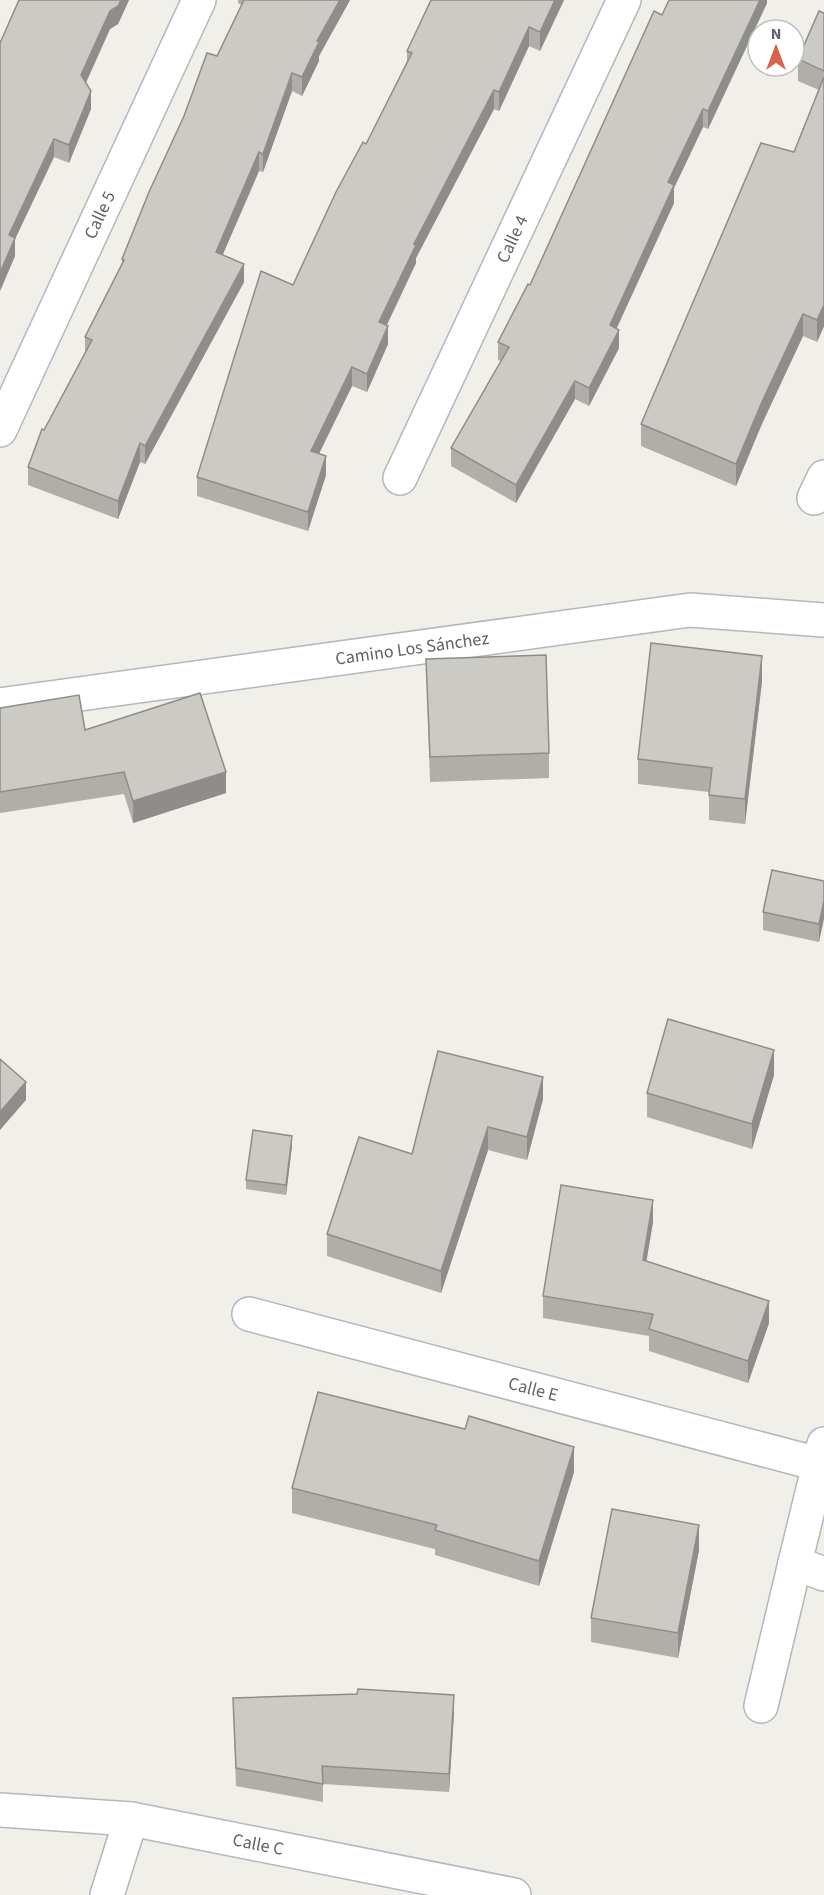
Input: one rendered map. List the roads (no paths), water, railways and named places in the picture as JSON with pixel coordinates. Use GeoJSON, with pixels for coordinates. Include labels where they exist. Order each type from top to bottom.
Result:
{"type":"FeatureCollection","features":[{"type":"Feature","properties":{"kind":"street","name":"Calle 5"},"geometry":{"type":"LineString","coordinates":[[0,430],[199,0]]}},
{"type":"Feature","properties":{"kind":"street","name":"Calle 4"},"geometry":{"type":"LineString","coordinates":[[400,478],[624,0]]}},
{"type":"Feature","properties":{"kind":"street","name":"Camino Los Sánchez"},"geometry":{"type":"LineString","coordinates":[[0,705],[690,609],[824,620]]}},
{"type":"Feature","properties":{"kind":"street","name":"Calle E"},"geometry":{"type":"LineString","coordinates":[[249,1314],[821,1453]]}},
{"type":"Feature","properties":{"kind":"street"},"geometry":{"type":"LineString","coordinates":[[761,1706],[809,1569],[821,1453]]}},
{"type":"Feature","properties":{"kind":"street","name":"Calle C"},"geometry":{"type":"LineString","coordinates":[[0,1810],[131,1819],[514,1895]]}},
{"type":"Feature","properties":{"kind":"street"},"geometry":{"type":"LineString","coordinates":[[108,1895],[131,1819]]}}]}
